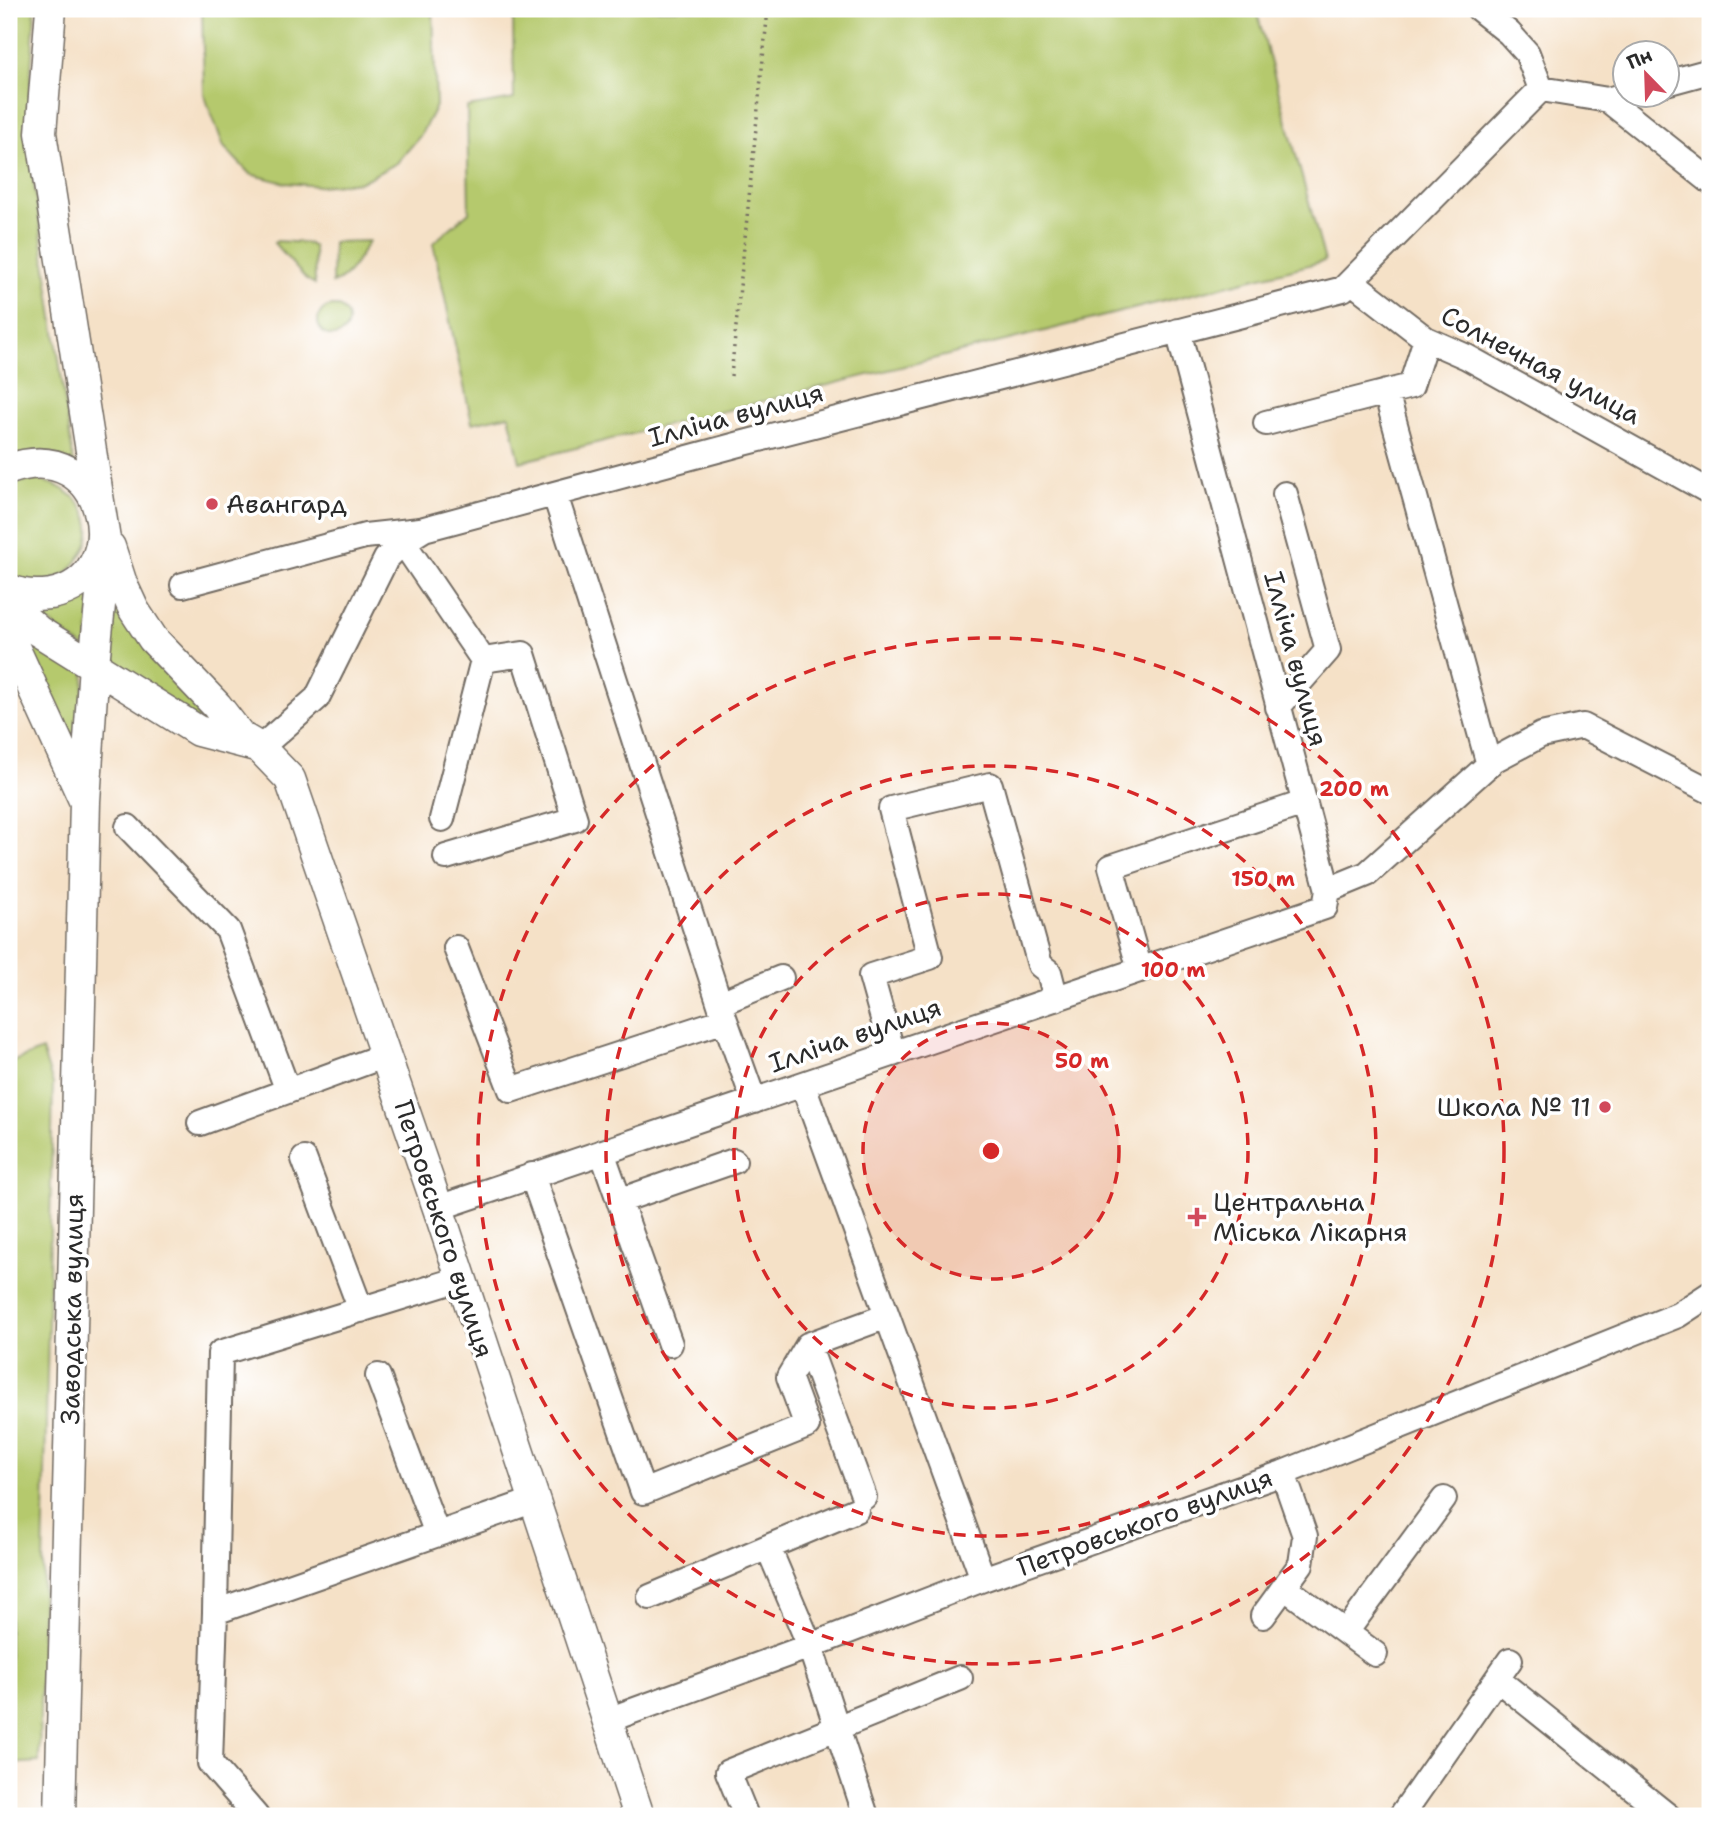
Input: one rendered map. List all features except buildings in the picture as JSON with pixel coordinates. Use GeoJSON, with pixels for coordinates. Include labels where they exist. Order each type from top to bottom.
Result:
{"type":"FeatureCollection","features":[{"type":"Feature","properties":{"kind":"main road"},"geometry":{"type":"LineString","coordinates":[[9,589],[38,596],[59,592],[77,582],[92,566],[101,545],[103,523],[41,133],[51,9]]}},
{"type":"Feature","properties":{"kind":"main road"},"geometry":{"type":"LineString","coordinates":[[9,469],[23,464],[42,463],[69,472],[90,489],[99,506],[103,523]]}},
{"type":"Feature","properties":{"kind":"main road","name":"Заводська вулиця"},"geometry":{"type":"LineString","coordinates":[[60,1816],[85,801],[94,664],[106,545],[103,523]]}},
{"type":"Feature","properties":{"kind":"main road","name":"Петровського вулиця"},"geometry":{"type":"LineString","coordinates":[[103,523],[122,584],[142,625],[217,706],[241,737],[260,748],[290,779],[438,1208],[639,1816]]}},
{"type":"Feature","properties":{"kind":"main road"},"geometry":{"type":"LineString","coordinates":[[9,605],[38,631],[198,731],[260,748]]}},
{"type":"Feature","properties":{"kind":"main road"},"geometry":{"type":"LineString","coordinates":[[9,636],[85,801]]}},
{"type":"Feature","properties":{"kind":"street"},"geometry":{"type":"LineString","coordinates":[[1479,9],[1509,33],[1527,53],[1541,89],[1610,96]]}},
{"type":"Feature","properties":{"kind":"street"},"geometry":{"type":"LineString","coordinates":[[1680,79],[1710,71]]}},
{"type":"Feature","properties":{"kind":"street","name":"Ілліча вулиця"},"geometry":{"type":"LineString","coordinates":[[260,748],[317,698],[386,559],[403,542],[424,529],[740,444],[1343,289],[1541,89]]}},
{"type":"Feature","properties":{"kind":"street"},"geometry":{"type":"LineString","coordinates":[[1629,108],[1710,181]]}},
{"type":"Feature","properties":{"kind":"street","name":"Солнечная улица"},"geometry":{"type":"LineString","coordinates":[[1351,281],[1426,338],[1467,356],[1710,492]]}},
{"type":"Feature","properties":{"kind":"street","name":"Ілліча вулиця"},"geometry":{"type":"LineString","coordinates":[[438,1208],[1325,907],[1328,890],[1178,331]]}},
{"type":"Feature","properties":{"kind":"street"},"geometry":{"type":"LineString","coordinates":[[1266,424],[1411,386],[1426,338]]}},
{"type":"Feature","properties":{"kind":"street"},"geometry":{"type":"LineString","coordinates":[[1386,392],[1489,765]]}},
{"type":"Feature","properties":{"kind":"street"},"geometry":{"type":"LineString","coordinates":[[1278,707],[1328,650],[1285,494]]}},
{"type":"Feature","properties":{"kind":"street","name":"Ілліча вулиця"},"geometry":{"type":"LineString","coordinates":[[555,495],[722,1011],[754,1101]]}},
{"type":"Feature","properties":{"kind":"street"},"geometry":{"type":"LineString","coordinates":[[183,585],[365,536],[424,529]]}},
{"type":"Feature","properties":{"kind":"street"},"geometry":{"type":"LineString","coordinates":[[403,542],[483,660],[442,819]]}},
{"type":"Feature","properties":{"kind":"street"},"geometry":{"type":"LineString","coordinates":[[446,858],[575,819],[523,654],[483,660]]}},
{"type":"Feature","properties":{"kind":"street"},"geometry":{"type":"LineString","coordinates":[[1328,890],[1367,874],[1489,765],[1541,735],[1583,726],[1710,791]]}},
{"type":"Feature","properties":{"kind":"street"},"geometry":{"type":"LineString","coordinates":[[893,1055],[870,976],[930,957],[891,809],[990,785],[1040,965],[1049,972],[1056,999]]}},
{"type":"Feature","properties":{"kind":"street"},"geometry":{"type":"LineString","coordinates":[[1140,970],[1111,867],[1304,803]]}},
{"type":"Feature","properties":{"kind":"street"},"geometry":{"type":"LineString","coordinates":[[128,827],[228,930],[288,1091]]}},
{"type":"Feature","properties":{"kind":"street"},"geometry":{"type":"LineString","coordinates":[[456,948],[511,1090],[722,1011],[780,978]]}},
{"type":"Feature","properties":{"kind":"street"},"geometry":{"type":"LineString","coordinates":[[200,1123],[386,1055]]}},
{"type":"Feature","properties":{"kind":"street"},"geometry":{"type":"LineString","coordinates":[[803,1085],[983,1579]]}},
{"type":"Feature","properties":{"kind":"street"},"geometry":{"type":"LineString","coordinates":[[603,1152],[670,1344]]}},
{"type":"Feature","properties":{"kind":"street"},"geometry":{"type":"LineString","coordinates":[[304,1159],[361,1310]]}},
{"type":"Feature","properties":{"kind":"street"},"geometry":{"type":"LineString","coordinates":[[619,1200],[734,1161]]}},
{"type":"Feature","properties":{"kind":"street"},"geometry":{"type":"LineString","coordinates":[[532,1175],[643,1492],[807,1426],[789,1377],[808,1345],[887,1316]]}},
{"type":"Feature","properties":{"kind":"street"},"geometry":{"type":"LineString","coordinates":[[256,1816],[209,1763],[220,1353],[460,1279]]}},
{"type":"Feature","properties":{"kind":"street","name":"Петровського вулиця"},"geometry":{"type":"LineString","coordinates":[[608,1720],[983,1579],[1283,1473],[1678,1315],[1710,1294]]}},
{"type":"Feature","properties":{"kind":"street"},"geometry":{"type":"LineString","coordinates":[[650,1597],[768,1547],[860,1503],[808,1345]]}},
{"type":"Feature","properties":{"kind":"street"},"geometry":{"type":"LineString","coordinates":[[378,1376],[438,1534]]}},
{"type":"Feature","properties":{"kind":"street"},"geometry":{"type":"LineString","coordinates":[[1263,1616],[1301,1564],[1305,1536],[1283,1473]]}},
{"type":"Feature","properties":{"kind":"street"},"geometry":{"type":"LineString","coordinates":[[1346,1632],[1444,1499]]}},
{"type":"Feature","properties":{"kind":"street"},"geometry":{"type":"LineString","coordinates":[[215,1612],[535,1500]]}},
{"type":"Feature","properties":{"kind":"street"},"geometry":{"type":"LineString","coordinates":[[768,1547],[810,1646],[866,1816]]}},
{"type":"Feature","properties":{"kind":"street"},"geometry":{"type":"LineString","coordinates":[[1284,1587],[1375,1654]]}},
{"type":"Feature","properties":{"kind":"street"},"geometry":{"type":"LineString","coordinates":[[1401,1816],[1503,1670],[1668,1816]]}},
{"type":"Feature","properties":{"kind":"street"},"geometry":{"type":"LineString","coordinates":[[746,1816],[728,1772],[960,1678]]}},
{"type":"Feature","properties":{"kind":"path"},"geometry":{"type":"LineString","coordinates":[[731,376],[768,9]]}},
{"type":"Feature","properties":{"kind":"green space"},"geometry":{"type":"Polygon","coordinates":[[[9,9],[35,9],[27,135],[74,465],[9,461],[9,9]]]}},
{"type":"Feature","properties":{"kind":"green space"},"geometry":{"type":"Polygon","coordinates":[[[202,9],[433,9],[436,106],[420,136],[397,163],[361,182],[320,186],[285,183],[250,174],[224,147],[204,94],[202,9]]]}},
{"type":"Feature","properties":{"kind":"green space"},"geometry":{"type":"Polygon","coordinates":[[[513,9],[1256,9],[1325,261],[520,462],[509,415],[472,423],[433,243],[469,212],[467,107],[514,99],[513,9]]]}},
{"type":"Feature","properties":{"kind":"green space"},"geometry":{"type":"Polygon","coordinates":[[[369,241],[349,272],[332,283],[333,242],[369,241]]]}},
{"type":"Feature","properties":{"kind":"green space"},"geometry":{"type":"Polygon","coordinates":[[[274,243],[307,243],[314,247],[315,284],[306,279],[274,243]]]}},
{"type":"Feature","properties":{"kind":"green space"},"geometry":{"type":"Polygon","coordinates":[[[333,306],[344,310],[348,321],[344,332],[333,336],[322,332],[318,321],[322,310],[333,306]]]}},
{"type":"Feature","properties":{"kind":"green space"},"geometry":{"type":"Polygon","coordinates":[[[37,480],[52,484],[76,499],[84,510],[89,535],[85,548],[68,571],[59,577],[35,584],[9,577],[9,488],[20,482],[37,480]]]}},
{"type":"Feature","properties":{"kind":"green space"},"geometry":{"type":"Polygon","coordinates":[[[110,572],[237,745],[103,658],[110,572]]]}},
{"type":"Feature","properties":{"kind":"green space"},"geometry":{"type":"Polygon","coordinates":[[[93,584],[87,650],[30,609],[64,602],[93,584]]]}},
{"type":"Feature","properties":{"kind":"green space"},"geometry":{"type":"Polygon","coordinates":[[[11,620],[85,667],[78,766],[11,620]]]}},
{"type":"Feature","properties":{"kind":"green space"},"geometry":{"type":"Polygon","coordinates":[[[42,1050],[53,1084],[39,1762],[9,1764],[9,1063],[42,1050]]]}},
{"type":"Feature","properties":{"kind":"railway"},"geometry":{"type":"LineString","coordinates":[[9,1660],[10,1649]]}},
{"type":"Feature","properties":{"kind":"place","name":"Авангард"},"geometry":{"type":"Point","coordinates":[212,504]}},
{"type":"Feature","properties":{"kind":"place","name":"Школа № 11"},"geometry":{"type":"Point","coordinates":[1605,1107]}},
{"type":"Feature","properties":{"kind":"place","name":"Центральна Міська Лікарня"},"geometry":{"type":"Point","coordinates":[1197,1217]}}]}
